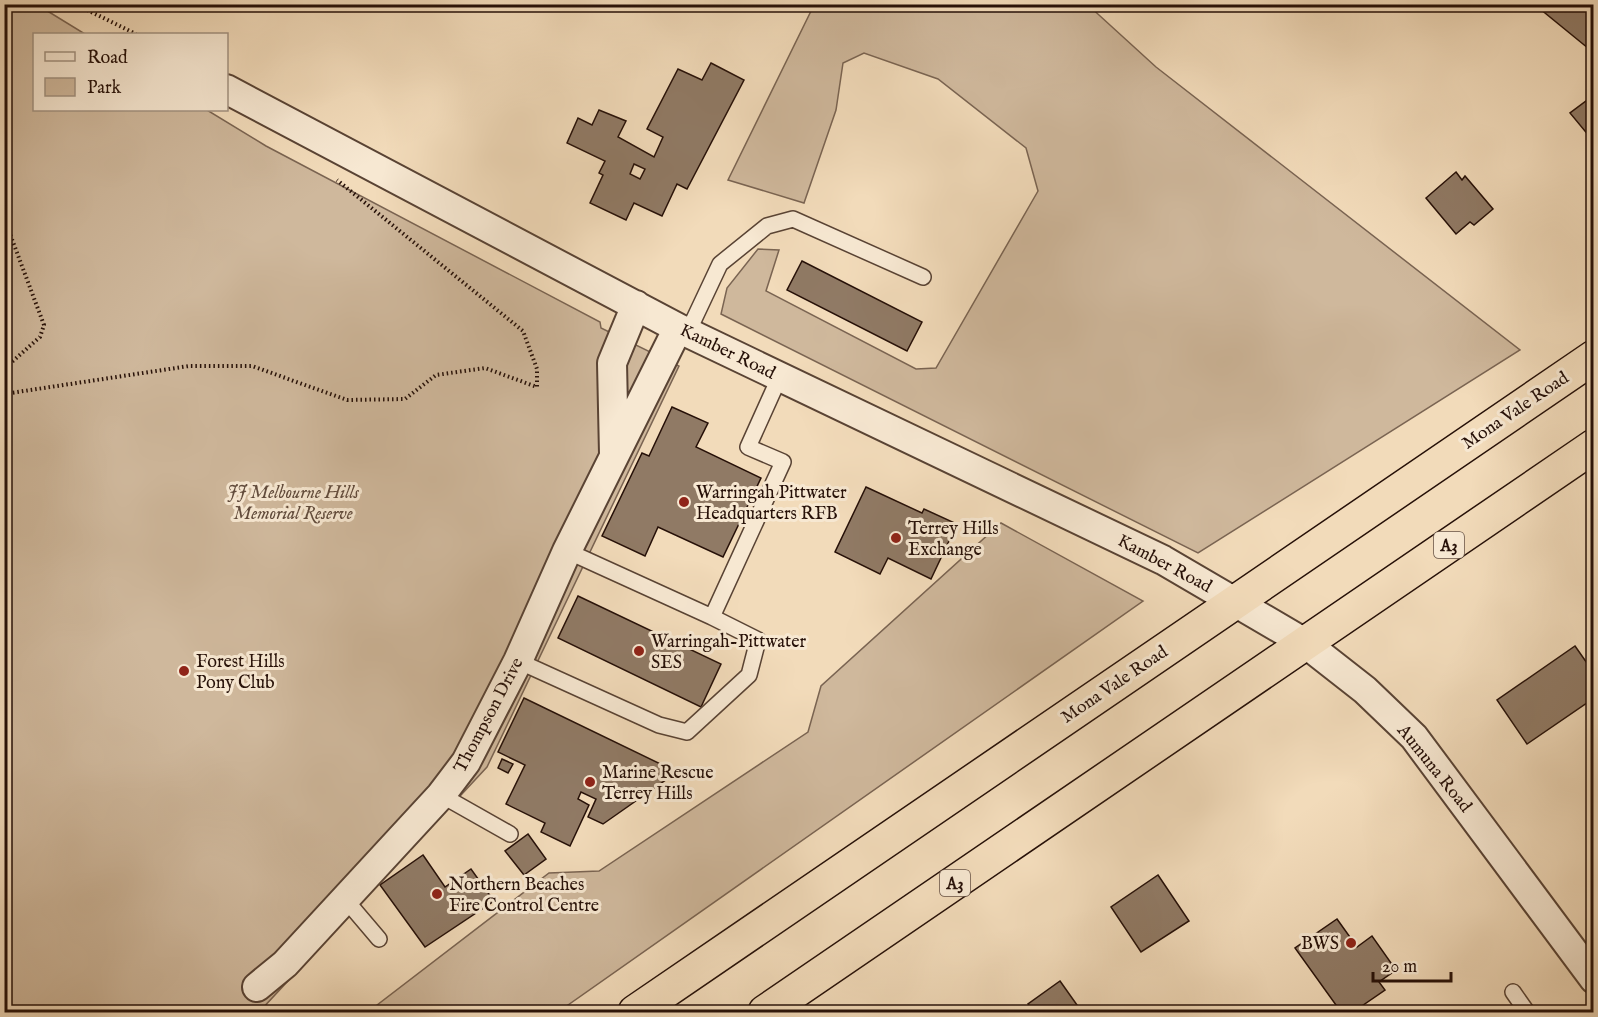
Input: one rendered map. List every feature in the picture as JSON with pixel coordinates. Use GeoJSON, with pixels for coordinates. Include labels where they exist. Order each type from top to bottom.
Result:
{"type":"FeatureCollection","features":[{"type":"Feature","properties":{"kind":"highway","name":"Mona Vale Road"},"geometry":{"type":"LineString","coordinates":[[635,1012],[1593,357]]}},
{"type":"Feature","properties":{"kind":"highway","name":"A3"},"geometry":{"type":"LineString","coordinates":[[765,1012],[1593,446]]}},
{"type":"Feature","properties":{"kind":"street","name":"Kamber Road"},"geometry":{"type":"LineString","coordinates":[[228,90],[683,330],[1163,560],[1235,602]]}},
{"type":"Feature","properties":{"kind":"street","name":"Thompson Drive"},"geometry":{"type":"LineString","coordinates":[[614,457],[612,363],[636,305]]}},
{"type":"Feature","properties":{"kind":"street","name":"Thompson Drive"},"geometry":{"type":"LineString","coordinates":[[257,987],[285,964],[441,795],[466,762],[518,661],[567,551],[614,457],[683,330]]}},
{"type":"Feature","properties":{"kind":"street","name":"Aumuna Road"},"geometry":{"type":"LineString","coordinates":[[1235,602],[1305,644],[1365,690],[1414,737],[1593,979]]}},
{"type":"Feature","properties":{"kind":"lane"},"geometry":{"type":"LineString","coordinates":[[683,330],[720,264],[767,226],[793,219],[923,278]]}},
{"type":"Feature","properties":{"kind":"lane"},"geometry":{"type":"LineString","coordinates":[[712,617],[783,462],[748,447],[780,376]]}},
{"type":"Feature","properties":{"kind":"lane"},"geometry":{"type":"LineString","coordinates":[[518,661],[659,725],[687,732],[749,675],[758,640],[567,551]]}},
{"type":"Feature","properties":{"kind":"lane"},"geometry":{"type":"LineString","coordinates":[[441,795],[510,834]]}},
{"type":"Feature","properties":{"kind":"lane"},"geometry":{"type":"LineString","coordinates":[[345,899],[379,939]]}},
{"type":"Feature","properties":{"kind":"lane"},"geometry":{"type":"LineString","coordinates":[[1513,992],[1527,1012]]}},
{"type":"Feature","properties":{"kind":"path"},"geometry":{"type":"LineString","coordinates":[[75,4],[133,33]]}},
{"type":"Feature","properties":{"kind":"path"},"geometry":{"type":"LineString","coordinates":[[4,394],[189,366],[252,366],[347,400],[405,399],[436,375],[485,368],[537,387],[537,369],[523,331],[334,178]]}},
{"type":"Feature","properties":{"kind":"path"},"geometry":{"type":"LineString","coordinates":[[4,229],[10,234],[44,325],[40,337],[4,369]]}},
{"type":"Feature","properties":{"kind":"green space","name":"JJ Melbourne Hills Memorial Reserve"},"geometry":{"type":"Polygon","coordinates":[[[36,4],[83,33],[33,33],[33,111],[209,111],[266,146],[600,322],[601,328],[679,366],[487,767],[261,1010],[262,1012],[5,1012],[4,5],[36,4]]]}},
{"type":"Feature","properties":{"kind":"green space"},"geometry":{"type":"Polygon","coordinates":[[[814,5],[1088,5],[1156,67],[1520,350],[1198,553],[721,314],[727,288],[758,249],[779,250],[766,291],[916,369],[936,368],[1038,191],[1026,148],[938,79],[864,53],[843,63],[836,110],[804,203],[728,180],[814,5]]]}},
{"type":"Feature","properties":{"kind":"green space"},"geometry":{"type":"Polygon","coordinates":[[[1001,523],[1143,601],[558,1012],[368,1012],[549,873],[599,871],[808,732],[821,686],[1001,523]]]}},
{"type":"Feature","properties":{"kind":"building"},"geometry":{"type":"Polygon","coordinates":[[[1534,4],[1594,4],[1594,53],[1534,4]]]}},
{"type":"Feature","properties":{"kind":"building"},"geometry":{"type":"Polygon","coordinates":[[[711,63],[744,80],[687,189],[677,184],[662,216],[634,203],[626,220],[590,203],[603,175],[599,173],[605,161],[567,143],[578,118],[592,125],[599,110],[626,121],[618,137],[654,157],[663,137],[647,129],[678,69],[702,80],[711,63]],[[634,164],[630,174],[640,179],[645,169],[634,164]]]}},
{"type":"Feature","properties":{"kind":"building"},"geometry":{"type":"Polygon","coordinates":[[[1594,95],[1594,142],[1570,113],[1594,95]]]}},
{"type":"Feature","properties":{"kind":"building"},"geometry":{"type":"Polygon","coordinates":[[[1456,172],[1462,180],[1465,176],[1493,209],[1474,225],[1470,222],[1456,234],[1426,198],[1456,172]]]}},
{"type":"Feature","properties":{"kind":"building"},"geometry":{"type":"Polygon","coordinates":[[[802,261],[922,322],[907,351],[787,290],[802,261]]]}},
{"type":"Feature","properties":{"kind":"building","name":"Warringah Pittwater Headquarters RFB"},"geometry":{"type":"Polygon","coordinates":[[[672,407],[708,423],[696,447],[761,478],[723,557],[658,527],[645,556],[602,536],[642,453],[649,456],[672,407]]]}},
{"type":"Feature","properties":{"kind":"building","name":"Terrey Hills Exchange"},"geometry":{"type":"Polygon","coordinates":[[[866,487],[922,513],[924,509],[957,524],[931,579],[888,558],[880,574],[835,552],[866,487]]]}},
{"type":"Feature","properties":{"kind":"building","name":"Warringah-Pittwater SES"},"geometry":{"type":"Polygon","coordinates":[[[578,596],[721,664],[701,707],[558,638],[578,596]]]}},
{"type":"Feature","properties":{"kind":"building"},"geometry":{"type":"Polygon","coordinates":[[[1575,646],[1594,673],[1594,698],[1527,744],[1497,700],[1575,646]]]}},
{"type":"Feature","properties":{"kind":"building","name":"Marine Rescue Terrey Hills"},"geometry":{"type":"Polygon","coordinates":[[[524,698],[677,772],[603,824],[588,817],[596,799],[581,792],[578,799],[589,805],[570,846],[541,832],[545,823],[506,804],[525,765],[498,752],[524,698]]]}},
{"type":"Feature","properties":{"kind":"building"},"geometry":{"type":"Polygon","coordinates":[[[502,759],[513,764],[508,773],[498,768],[502,759]]]}},
{"type":"Feature","properties":{"kind":"building"},"geometry":{"type":"Polygon","coordinates":[[[528,834],[546,859],[524,875],[505,851],[528,834]]]}},
{"type":"Feature","properties":{"kind":"building","name":"Northern Beaches Fire Control Centre"},"geometry":{"type":"Polygon","coordinates":[[[423,855],[445,887],[471,869],[494,901],[425,947],[380,885],[423,855]]]}},
{"type":"Feature","properties":{"kind":"building"},"geometry":{"type":"Polygon","coordinates":[[[1158,875],[1189,921],[1141,952],[1111,907],[1158,875]]]}},
{"type":"Feature","properties":{"kind":"building"},"geometry":{"type":"Polygon","coordinates":[[[1337,919],[1357,947],[1372,936],[1396,970],[1379,982],[1385,990],[1353,1012],[1341,1012],[1295,948],[1337,919]]]}},
{"type":"Feature","properties":{"kind":"building"},"geometry":{"type":"Polygon","coordinates":[[[1060,981],[1082,1012],[1034,1012],[1028,1004],[1060,981]]]}},
{"type":"Feature","properties":{"kind":"place","name":"Warringah Pittwater Headquarters RFB"},"geometry":{"type":"Point","coordinates":[684,502]}},
{"type":"Feature","properties":{"kind":"place","name":"Terrey Hills Exchange"},"geometry":{"type":"Point","coordinates":[896,538]}},
{"type":"Feature","properties":{"kind":"place","name":"Warringah-Pittwater SES"},"geometry":{"type":"Point","coordinates":[639,651]}},
{"type":"Feature","properties":{"kind":"place","name":"Forest Hills Pony Club"},"geometry":{"type":"Point","coordinates":[184,671]}},
{"type":"Feature","properties":{"kind":"place","name":"Marine Rescue Terrey Hills"},"geometry":{"type":"Point","coordinates":[590,782]}},
{"type":"Feature","properties":{"kind":"place","name":"Northern Beaches Fire Control Centre"},"geometry":{"type":"Point","coordinates":[437,894]}},
{"type":"Feature","properties":{"kind":"place","name":"BWS"},"geometry":{"type":"Point","coordinates":[1351,943]}}]}
